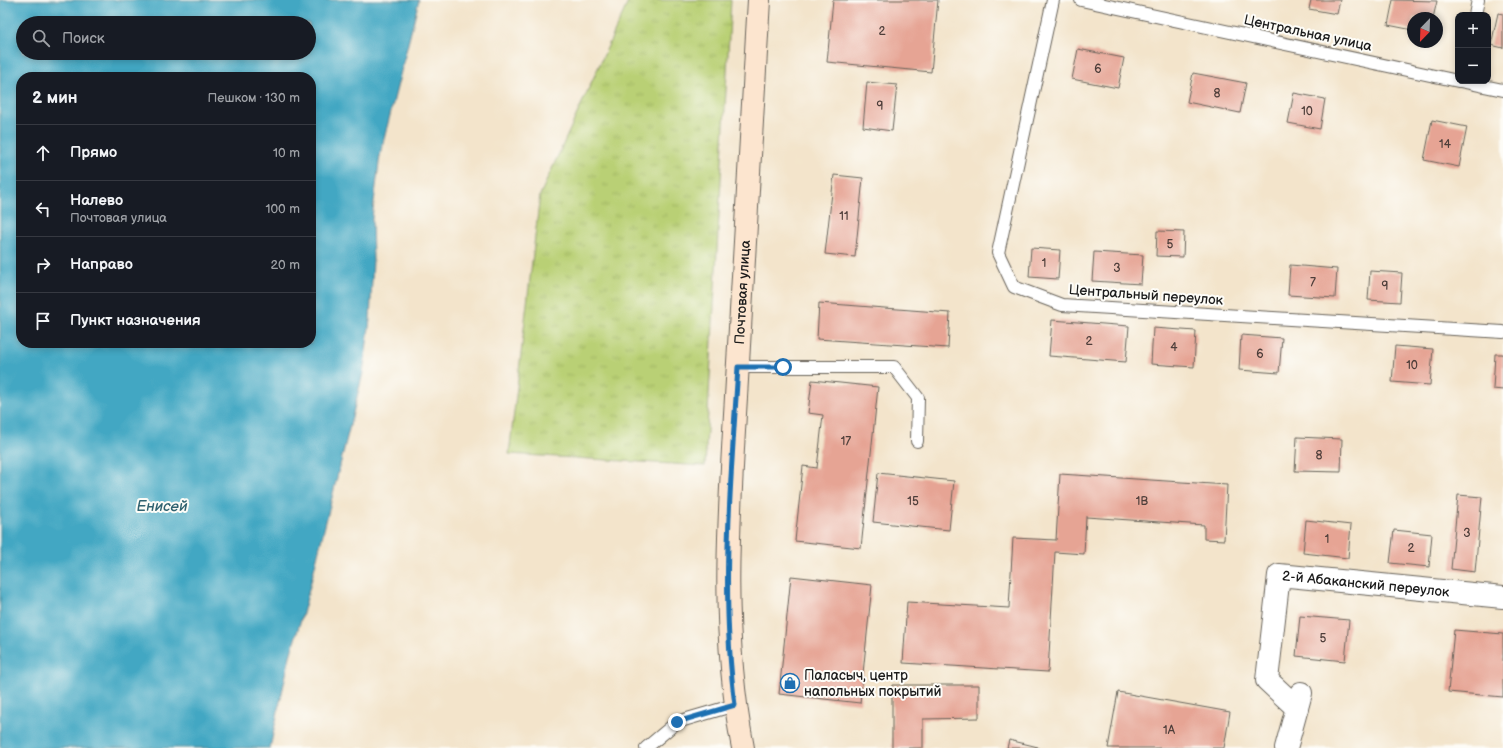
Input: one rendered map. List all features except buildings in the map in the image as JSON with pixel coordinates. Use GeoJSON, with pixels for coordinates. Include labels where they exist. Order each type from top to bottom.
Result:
{"type":"FeatureCollection","features":[{"type":"Feature","properties":{"kind":"main road","name":"Почтовая улица"},"geometry":{"type":"LineString","coordinates":[[743,748],[735,705],[729,646],[727,545],[759,0]]}},
{"type":"Feature","properties":{"kind":"street","name":"2-й Абаканский переулок"},"geometry":{"type":"LineString","coordinates":[[1286,748],[1299,700],[1267,680],[1279,575],[1503,597]]}},
{"type":"Feature","properties":{"kind":"lane","name":"Центральный переулок"},"geometry":{"type":"LineString","coordinates":[[1053,0],[998,253],[1014,287],[1062,305],[1503,332]]}},
{"type":"Feature","properties":{"kind":"lane","name":"Центральная улица"},"geometry":{"type":"LineString","coordinates":[[1081,0],[1455,80]]}},
{"type":"Feature","properties":{"kind":"lane"},"geometry":{"type":"LineString","coordinates":[[1476,12],[1478,0]]}},
{"type":"Feature","properties":{"kind":"lane","name":"Центральная улица"},"geometry":{"type":"LineString","coordinates":[[1476,84],[1503,90]]}},
{"type":"Feature","properties":{"kind":"lane"},"geometry":{"type":"LineString","coordinates":[[738,367],[894,366],[918,398],[917,442]]}},
{"type":"Feature","properties":{"kind":"lane"},"geometry":{"type":"LineString","coordinates":[[646,748],[677,722],[735,705]]}},
{"type":"Feature","properties":{"kind":"green space"},"geometry":{"type":"Polygon","coordinates":[[[629,0],[731,0],[705,466],[509,454],[540,195],[629,0]]]}},
{"type":"Feature","properties":{"kind":"water","name":"Енисей"},"geometry":{"type":"Polygon","coordinates":[[[0,0],[419,0],[380,155],[372,218],[373,260],[370,320],[363,373],[305,606],[290,656],[270,748],[0,748],[0,0]]]}},
{"type":"Feature","properties":{"kind":"place","name":"Паласыч, центр напольных покрытий"},"geometry":{"type":"Point","coordinates":[790,683]}},
{"type":"Feature","properties":{"kind":"route"},"geometry":{"type":"LineString","coordinates":[[677,722],[735,705],[729,646],[727,545],[738,367],[783,367]]}}]}
